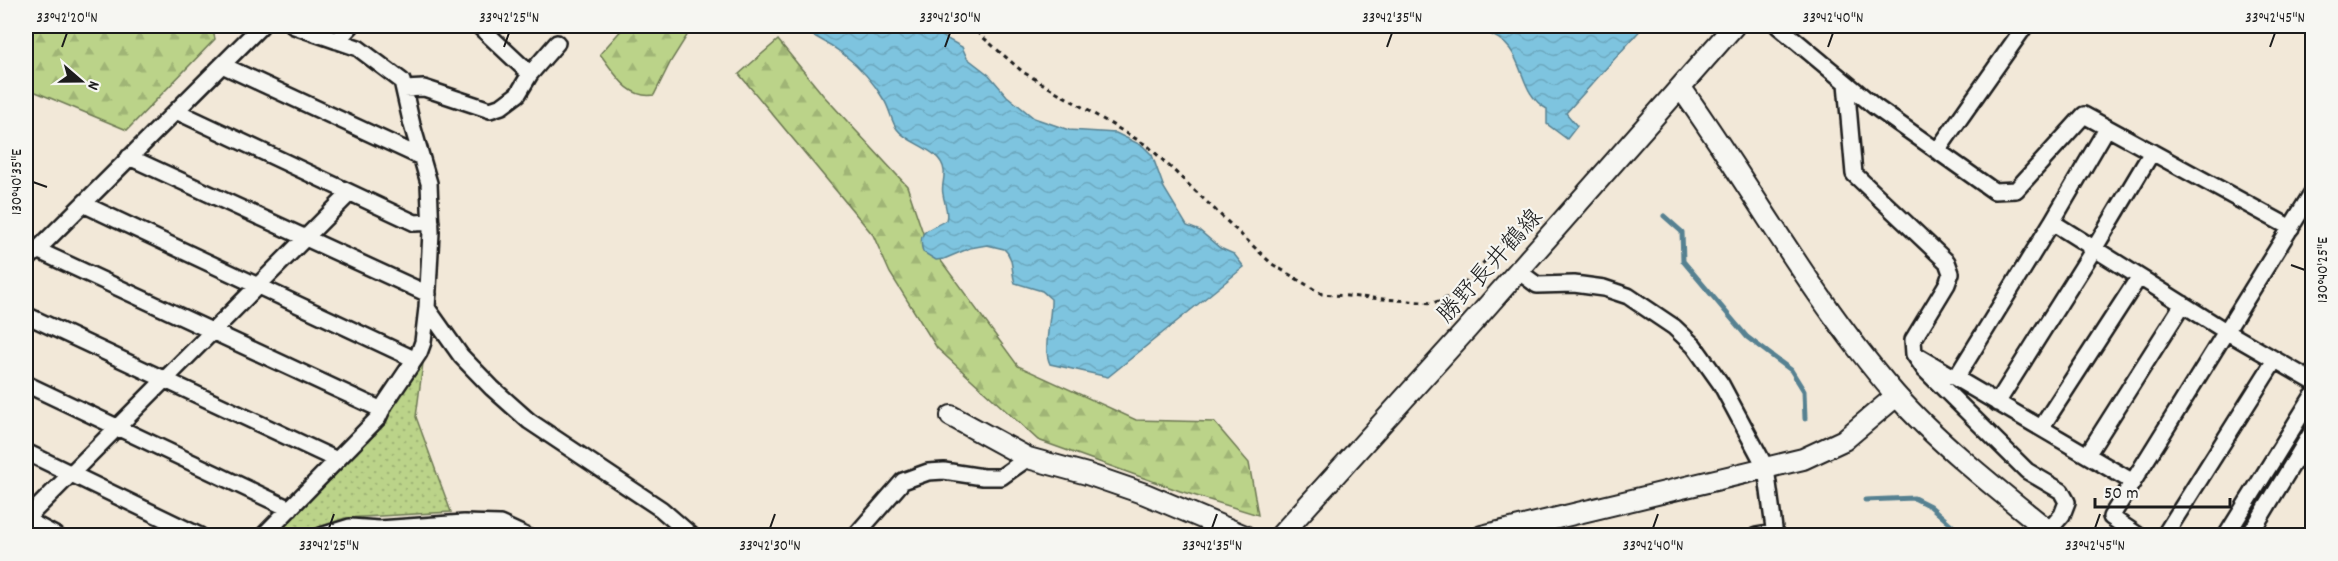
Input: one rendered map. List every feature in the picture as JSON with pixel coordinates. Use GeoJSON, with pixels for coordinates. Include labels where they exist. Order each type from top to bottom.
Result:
{"type":"FeatureCollection","features":[{"type":"Feature","properties":{"kind":"street"},"geometry":{"type":"LineString","coordinates":[[26,261],[261,26]]}},
{"type":"Feature","properties":{"kind":"street"},"geometry":{"type":"LineString","coordinates":[[263,536],[378,418],[419,353],[423,342],[427,301],[431,222],[429,183],[402,81],[358,48],[294,26]]}},
{"type":"Feature","properties":{"kind":"street"},"geometry":{"type":"LineString","coordinates":[[337,41],[351,26]]}},
{"type":"Feature","properties":{"kind":"street"},"geometry":{"type":"LineString","coordinates":[[479,26],[530,74]]}},
{"type":"Feature","properties":{"kind":"street","name":"勝野長井鶴線"},"geometry":{"type":"LineString","coordinates":[[1280,536],[1734,26]]}},
{"type":"Feature","properties":{"kind":"street"},"geometry":{"type":"LineString","coordinates":[[1779,26],[1874,106],[1994,191],[2016,190],[2084,115],[2291,228]]}},
{"type":"Feature","properties":{"kind":"street"},"geometry":{"type":"LineString","coordinates":[[1937,151],[2025,26]]}},
{"type":"Feature","properties":{"kind":"street"},"geometry":{"type":"LineString","coordinates":[[404,89],[424,87],[490,110],[502,106],[518,94],[530,74],[557,44]]}},
{"type":"Feature","properties":{"kind":"street"},"geometry":{"type":"LineString","coordinates":[[222,65],[421,157]]}},
{"type":"Feature","properties":{"kind":"street"},"geometry":{"type":"LineString","coordinates":[[1681,88],[1825,305],[1896,396],[1961,458],[2052,533],[2067,502],[2061,491],[2027,471],[1924,370],[1914,354],[1913,340],[1947,284],[1951,273],[1947,262],[1854,174],[1846,83]]}},
{"type":"Feature","properties":{"kind":"street"},"geometry":{"type":"LineString","coordinates":[[176,111],[415,223],[431,222]]}},
{"type":"Feature","properties":{"kind":"street"},"geometry":{"type":"LineString","coordinates":[[1956,378],[2107,128]]}},
{"type":"Feature","properties":{"kind":"street"},"geometry":{"type":"LineString","coordinates":[[1997,403],[2152,152]]}},
{"type":"Feature","properties":{"kind":"street"},"geometry":{"type":"LineString","coordinates":[[129,157],[304,239],[427,301],[461,356],[492,388],[529,421],[661,509],[684,533]]}},
{"type":"Feature","properties":{"kind":"street"},"geometry":{"type":"LineString","coordinates":[[57,536],[26,519],[350,193]]}},
{"type":"Feature","properties":{"kind":"street"},"geometry":{"type":"LineString","coordinates":[[2139,536],[2111,517],[2313,193]]}},
{"type":"Feature","properties":{"kind":"street"},"geometry":{"type":"LineString","coordinates":[[83,204],[414,359]]}},
{"type":"Feature","properties":{"kind":"street"},"geometry":{"type":"LineString","coordinates":[[2052,222],[2227,332],[2313,381]]}},
{"type":"Feature","properties":{"kind":"street"},"geometry":{"type":"LineString","coordinates":[[37,250],[382,410]]}},
{"type":"Feature","properties":{"kind":"street"},"geometry":{"type":"LineString","coordinates":[[1518,271],[1537,285],[1584,285],[1604,288],[1628,296],[1674,327],[1694,346],[1721,384],[1766,468],[1774,534],[1756,536]]}},
{"type":"Feature","properties":{"kind":"street"},"geometry":{"type":"LineString","coordinates":[[2041,428],[2139,277]]}},
{"type":"Feature","properties":{"kind":"street"},"geometry":{"type":"LineString","coordinates":[[2087,455],[2183,304]]}},
{"type":"Feature","properties":{"kind":"street"},"geometry":{"type":"LineString","coordinates":[[26,315],[337,460]]}},
{"type":"Feature","properties":{"kind":"street"},"geometry":{"type":"LineString","coordinates":[[1914,354],[2133,482]]}},
{"type":"Feature","properties":{"kind":"street"},"geometry":{"type":"LineString","coordinates":[[2164,536],[2275,360]]}},
{"type":"Feature","properties":{"kind":"street"},"geometry":{"type":"LineString","coordinates":[[26,384],[290,509]]}},
{"type":"Feature","properties":{"kind":"street"},"geometry":{"type":"LineString","coordinates":[[1482,536],[1803,459],[1844,440],[1896,396]]}},
{"type":"Feature","properties":{"kind":"street"},"geometry":{"type":"LineString","coordinates":[[2226,536],[2313,397]]}},
{"type":"Feature","properties":{"kind":"street"},"geometry":{"type":"LineString","coordinates":[[951,416],[1028,458],[1126,487],[1245,536]]}},
{"type":"Feature","properties":{"kind":"street"},"geometry":{"type":"LineString","coordinates":[[2249,536],[2313,432]]}},
{"type":"Feature","properties":{"kind":"street"},"geometry":{"type":"LineString","coordinates":[[26,452],[200,536]]}},
{"type":"Feature","properties":{"kind":"street"},"geometry":{"type":"LineString","coordinates":[[855,536],[903,482],[928,472],[944,471],[983,477],[1001,477],[1028,458]]}},
{"type":"Feature","properties":{"kind":"street"},"geometry":{"type":"LineString","coordinates":[[321,536],[350,527],[379,528],[464,523],[500,524],[526,536]]}},
{"type":"Feature","properties":{"kind":"path"},"geometry":{"type":"LineString","coordinates":[[970,26],[1023,72],[1148,146],[1272,264],[1322,294],[1433,303],[1454,295],[1526,216],[1548,236]]}},
{"type":"Feature","properties":{"kind":"green space"},"geometry":{"type":"Polygon","coordinates":[[[26,26],[212,26],[215,39],[127,130],[26,88],[26,26]]]}},
{"type":"Feature","properties":{"kind":"green space"},"geometry":{"type":"Polygon","coordinates":[[[625,26],[693,26],[671,61],[654,95],[636,93],[629,89],[600,54],[625,26]]]}},
{"type":"Feature","properties":{"kind":"green space"},"geometry":{"type":"Polygon","coordinates":[[[778,40],[823,95],[907,186],[925,239],[1018,366],[1136,420],[1214,422],[1249,463],[1258,515],[1180,491],[1038,440],[937,348],[890,273],[873,235],[739,74],[778,40]]]}},
{"type":"Feature","properties":{"kind":"green space"},"geometry":{"type":"Polygon","coordinates":[[[423,363],[416,417],[451,512],[345,518],[296,535],[273,536],[380,427],[404,387],[423,363]]]}},
{"type":"Feature","properties":{"kind":"water"},"geometry":{"type":"Polygon","coordinates":[[[788,26],[924,26],[962,47],[967,58],[989,75],[1007,96],[1034,118],[1069,130],[1116,133],[1143,146],[1152,155],[1164,188],[1187,226],[1200,231],[1220,248],[1234,254],[1244,267],[1108,377],[1050,364],[1047,341],[1051,299],[1042,291],[1015,283],[1011,260],[1004,249],[987,245],[970,248],[936,260],[923,252],[921,244],[923,234],[946,220],[947,217],[942,164],[931,152],[897,129],[884,100],[855,64],[830,45],[788,26]]]}},
{"type":"Feature","properties":{"kind":"water"},"geometry":{"type":"Polygon","coordinates":[[[1474,26],[1644,26],[1566,113],[1577,126],[1567,139],[1547,124],[1547,109],[1533,97],[1528,89],[1510,49],[1498,38],[1474,26]]]}},
{"type":"Feature","properties":{"kind":"waterway"},"geometry":{"type":"LineString","coordinates":[[1664,216],[1682,232],[1683,261],[1747,337],[1791,370],[1804,391],[1805,419]]}},
{"type":"Feature","properties":{"kind":"waterway"},"geometry":{"type":"LineString","coordinates":[[1865,500],[1914,498],[1930,506],[1964,536]]}}]}
